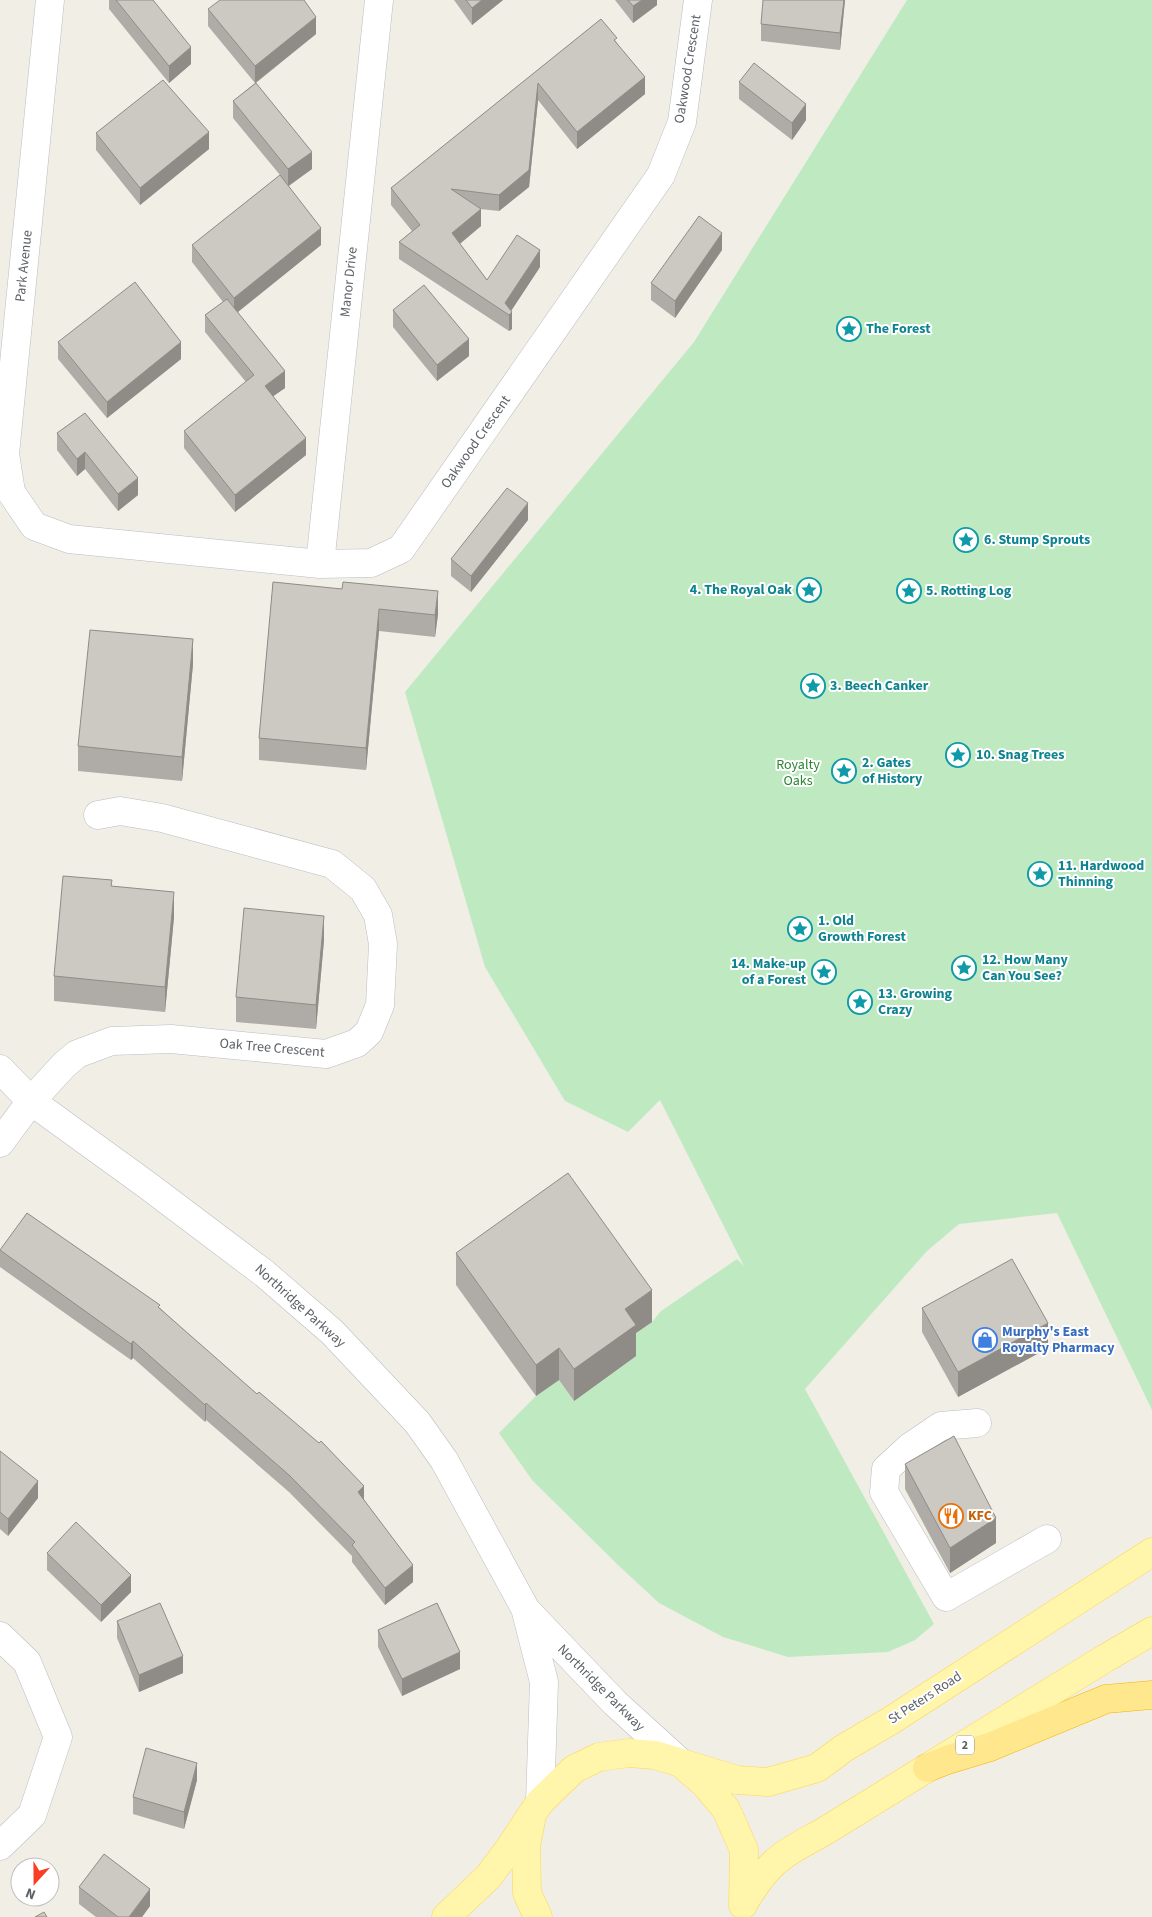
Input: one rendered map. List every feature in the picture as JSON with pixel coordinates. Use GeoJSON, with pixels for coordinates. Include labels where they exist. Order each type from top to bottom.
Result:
{"type":"FeatureCollection","features":[{"type":"Feature","properties":{"kind":"highway"},"geometry":{"type":"LineString","coordinates":[[927,1768],[990,1747],[1106,1699],[1152,1695]]}},
{"type":"Feature","properties":{"kind":"main road","name":"St Peters Road"},"geometry":{"type":"LineString","coordinates":[[540,1802],[574,1769],[599,1757],[629,1753],[655,1755],[737,1780],[768,1782],[817,1768],[844,1748],[890,1721],[1152,1552]]}},
{"type":"Feature","properties":{"kind":"main road","name":"2"},"geometry":{"type":"LineString","coordinates":[[742,1913],[766,1871],[784,1854],[1104,1658],[1152,1631]]}},
{"type":"Feature","properties":{"kind":"main road"},"geometry":{"type":"LineString","coordinates":[[680,1762],[704,1783],[726,1810],[744,1850],[742,1913]]}},
{"type":"Feature","properties":{"kind":"main road"},"geometry":{"type":"LineString","coordinates":[[446,1917],[488,1878],[540,1802]]}},
{"type":"Feature","properties":{"kind":"main road"},"geometry":{"type":"LineString","coordinates":[[538,1917],[527,1893],[526,1845],[530,1823],[540,1802]]}},
{"type":"Feature","properties":{"kind":"street","name":"Park Avenue"},"geometry":{"type":"LineString","coordinates":[[34,526],[11,492],[5,454],[50,0]]}},
{"type":"Feature","properties":{"kind":"street","name":"Manor Drive"},"geometry":{"type":"LineString","coordinates":[[320,564],[379,0]]}},
{"type":"Feature","properties":{"kind":"street","name":"Oakwood Crescent"},"geometry":{"type":"LineString","coordinates":[[34,526],[69,539],[320,564],[371,563],[401,549],[661,176],[682,122],[698,0]]}},
{"type":"Feature","properties":{"kind":"street","name":"Oak Tree Crescent"},"geometry":{"type":"LineString","coordinates":[[0,1143],[31,1101],[64,1065],[77,1054],[112,1041],[171,1039],[326,1054],[357,1043],[369,1032],[380,1006],[383,944],[378,915],[363,889],[332,864],[162,818],[120,811],[98,815]]}},
{"type":"Feature","properties":{"kind":"street","name":"Northridge Parkway"},"geometry":{"type":"LineString","coordinates":[[0,1069],[31,1101],[265,1274],[332,1332],[417,1422],[434,1445],[461,1490],[526,1610],[544,1682],[540,1802]]}},
{"type":"Feature","properties":{"kind":"street"},"geometry":{"type":"LineString","coordinates":[[977,1423],[941,1426],[910,1446],[886,1469],[884,1492],[901,1523],[946,1598],[1046,1539]]}},
{"type":"Feature","properties":{"kind":"street","name":"Northridge Parkway"},"geometry":{"type":"LineString","coordinates":[[526,1610],[615,1703],[680,1762]]}},
{"type":"Feature","properties":{"kind":"street"},"geometry":{"type":"LineString","coordinates":[[0,1636],[27,1662],[58,1737],[32,1815],[0,1846]]}},
{"type":"Feature","properties":{"kind":"green space","name":"Royalty Oaks"},"geometry":{"type":"Polygon","coordinates":[[[907,0],[1152,0],[1152,1410],[1057,1213],[959,1224],[927,1251],[805,1389],[934,1624],[915,1640],[888,1652],[788,1657],[723,1637],[659,1603],[532,1480],[499,1433],[536,1396],[559,1380],[574,1401],[625,1341],[652,1322],[661,1311],[737,1259],[744,1266],[660,1100],[628,1132],[565,1101],[485,967],[405,692],[694,342],[907,0]]]}},
{"type":"Feature","properties":{"kind":"building"},"geometry":{"type":"Polygon","coordinates":[[[116,0],[153,0],[191,47],[169,66],[116,0]]]}},
{"type":"Feature","properties":{"kind":"building"},"geometry":{"type":"Polygon","coordinates":[[[220,0],[304,0],[316,17],[255,66],[208,9],[220,0]]]}},
{"type":"Feature","properties":{"kind":"building"},"geometry":{"type":"Polygon","coordinates":[[[466,0],[482,0],[472,8],[466,0]]]}},
{"type":"Feature","properties":{"kind":"building"},"geometry":{"type":"Polygon","coordinates":[[[628,0],[642,0],[633,6],[628,0]]]}},
{"type":"Feature","properties":{"kind":"building"},"geometry":{"type":"Polygon","coordinates":[[[763,0],[844,0],[840,33],[761,24],[763,0]]]}},
{"type":"Feature","properties":{"kind":"building"},"geometry":{"type":"Polygon","coordinates":[[[601,19],[617,38],[614,40],[645,77],[577,132],[538,83],[529,170],[499,195],[451,189],[481,209],[452,233],[487,280],[517,235],[540,250],[505,303],[512,312],[509,315],[399,242],[420,225],[391,188],[601,19]]]}},
{"type":"Feature","properties":{"kind":"building"},"geometry":{"type":"Polygon","coordinates":[[[754,63],[806,104],[792,123],[739,82],[754,63]]]}},
{"type":"Feature","properties":{"kind":"building"},"geometry":{"type":"Polygon","coordinates":[[[163,80],[209,132],[140,188],[96,133],[163,80]]]}},
{"type":"Feature","properties":{"kind":"building"},"geometry":{"type":"Polygon","coordinates":[[[256,83],[312,152],[288,169],[233,101],[256,83]]]}},
{"type":"Feature","properties":{"kind":"building"},"geometry":{"type":"Polygon","coordinates":[[[280,175],[321,228],[234,298],[192,245],[280,175]]]}},
{"type":"Feature","properties":{"kind":"building"},"geometry":{"type":"Polygon","coordinates":[[[699,216],[722,233],[675,301],[651,283],[699,216]]]}},
{"type":"Feature","properties":{"kind":"building"},"geometry":{"type":"Polygon","coordinates":[[[135,282],[181,342],[107,402],[58,342],[135,282]]]}},
{"type":"Feature","properties":{"kind":"building"},"geometry":{"type":"Polygon","coordinates":[[[424,285],[469,339],[437,365],[393,310],[424,285]]]}},
{"type":"Feature","properties":{"kind":"building"},"geometry":{"type":"Polygon","coordinates":[[[227,299],[285,371],[265,386],[306,438],[235,495],[184,431],[254,375],[205,315],[227,299]]]}},
{"type":"Feature","properties":{"kind":"building"},"geometry":{"type":"Polygon","coordinates":[[[85,413],[138,478],[118,494],[85,452],[77,459],[57,433],[85,413]]]}},
{"type":"Feature","properties":{"kind":"building"},"geometry":{"type":"Polygon","coordinates":[[[507,488],[528,503],[471,576],[451,559],[507,488]]]}},
{"type":"Feature","properties":{"kind":"building"},"geometry":{"type":"Polygon","coordinates":[[[273,582],[342,589],[343,582],[438,591],[435,615],[379,609],[366,748],[259,738],[273,582]]]}},
{"type":"Feature","properties":{"kind":"building"},"geometry":{"type":"Polygon","coordinates":[[[90,630],[193,639],[182,757],[78,746],[90,630]]]}},
{"type":"Feature","properties":{"kind":"building"},"geometry":{"type":"Polygon","coordinates":[[[63,876],[112,880],[111,886],[174,892],[165,987],[54,976],[63,876]]]}},
{"type":"Feature","properties":{"kind":"building"},"geometry":{"type":"Polygon","coordinates":[[[244,908],[324,916],[316,1005],[236,997],[244,908]]]}},
{"type":"Feature","properties":{"kind":"building"},"geometry":{"type":"Polygon","coordinates":[[[568,1173],[652,1290],[625,1309],[636,1325],[574,1369],[559,1348],[536,1365],[456,1253],[568,1173]]]}},
{"type":"Feature","properties":{"kind":"building"},"geometry":{"type":"Polygon","coordinates":[[[27,1213],[160,1305],[158,1307],[257,1394],[259,1392],[319,1443],[321,1441],[364,1486],[358,1492],[413,1565],[385,1588],[352,1545],[355,1542],[289,1475],[206,1403],[205,1405],[133,1341],[131,1344],[0,1250],[27,1213]]]}},
{"type":"Feature","properties":{"kind":"building","name":"Murphy's East Royalty Pharmacy"},"geometry":{"type":"Polygon","coordinates":[[[1012,1259],[1048,1323],[958,1372],[922,1308],[1012,1259]]]}},
{"type":"Feature","properties":{"kind":"building","name":"KFC"},"geometry":{"type":"Polygon","coordinates":[[[954,1436],[996,1518],[950,1548],[905,1464],[954,1436]]]}},
{"type":"Feature","properties":{"kind":"building"},"geometry":{"type":"Polygon","coordinates":[[[0,1451],[38,1481],[8,1519],[0,1512],[0,1451]]]}},
{"type":"Feature","properties":{"kind":"building"},"geometry":{"type":"Polygon","coordinates":[[[76,1522],[131,1575],[101,1605],[47,1553],[76,1522]]]}},
{"type":"Feature","properties":{"kind":"building"},"geometry":{"type":"Polygon","coordinates":[[[160,1603],[183,1656],[139,1675],[117,1621],[160,1603]]]}},
{"type":"Feature","properties":{"kind":"building"},"geometry":{"type":"Polygon","coordinates":[[[437,1603],[460,1652],[402,1679],[378,1630],[437,1603]]]}},
{"type":"Feature","properties":{"kind":"building"},"geometry":{"type":"Polygon","coordinates":[[[146,1748],[197,1763],[184,1812],[133,1797],[146,1748]]]}},
{"type":"Feature","properties":{"kind":"building"},"geometry":{"type":"Polygon","coordinates":[[[104,1854],[150,1889],[129,1917],[118,1917],[79,1887],[104,1854]]]}},
{"type":"Feature","properties":{"kind":"building"},"geometry":{"type":"Polygon","coordinates":[[[44,1912],[47,1917],[35,1917],[44,1912]]]}},
{"type":"Feature","properties":{"kind":"place","name":"The Forest"},"geometry":{"type":"Point","coordinates":[849,329]}},
{"type":"Feature","properties":{"kind":"place","name":"6. Stump Sprouts"},"geometry":{"type":"Point","coordinates":[966,540]}},
{"type":"Feature","properties":{"kind":"place","name":"4. The Royal Oak"},"geometry":{"type":"Point","coordinates":[809,590]}},
{"type":"Feature","properties":{"kind":"place","name":"5. Rotting Log"},"geometry":{"type":"Point","coordinates":[909,591]}},
{"type":"Feature","properties":{"kind":"place","name":"3. Beech Canker"},"geometry":{"type":"Point","coordinates":[813,686]}},
{"type":"Feature","properties":{"kind":"place","name":"10. Snag Trees"},"geometry":{"type":"Point","coordinates":[958,755]}},
{"type":"Feature","properties":{"kind":"place","name":"2. Gates of History"},"geometry":{"type":"Point","coordinates":[844,771]}},
{"type":"Feature","properties":{"kind":"place","name":"11. Hardwood Thinning"},"geometry":{"type":"Point","coordinates":[1040,874]}},
{"type":"Feature","properties":{"kind":"place","name":"1. Old Growth Forest"},"geometry":{"type":"Point","coordinates":[800,929]}},
{"type":"Feature","properties":{"kind":"place","name":"12. How Many Can You See?"},"geometry":{"type":"Point","coordinates":[964,968]}},
{"type":"Feature","properties":{"kind":"place","name":"14. Make-up of a Forest"},"geometry":{"type":"Point","coordinates":[824,972]}},
{"type":"Feature","properties":{"kind":"place","name":"13. Growing Crazy"},"geometry":{"type":"Point","coordinates":[860,1002]}},
{"type":"Feature","properties":{"kind":"place","name":"Murphy's East Royalty Pharmacy"},"geometry":{"type":"Point","coordinates":[985,1340]}},
{"type":"Feature","properties":{"kind":"place","name":"KFC"},"geometry":{"type":"Point","coordinates":[951,1516]}}]}
